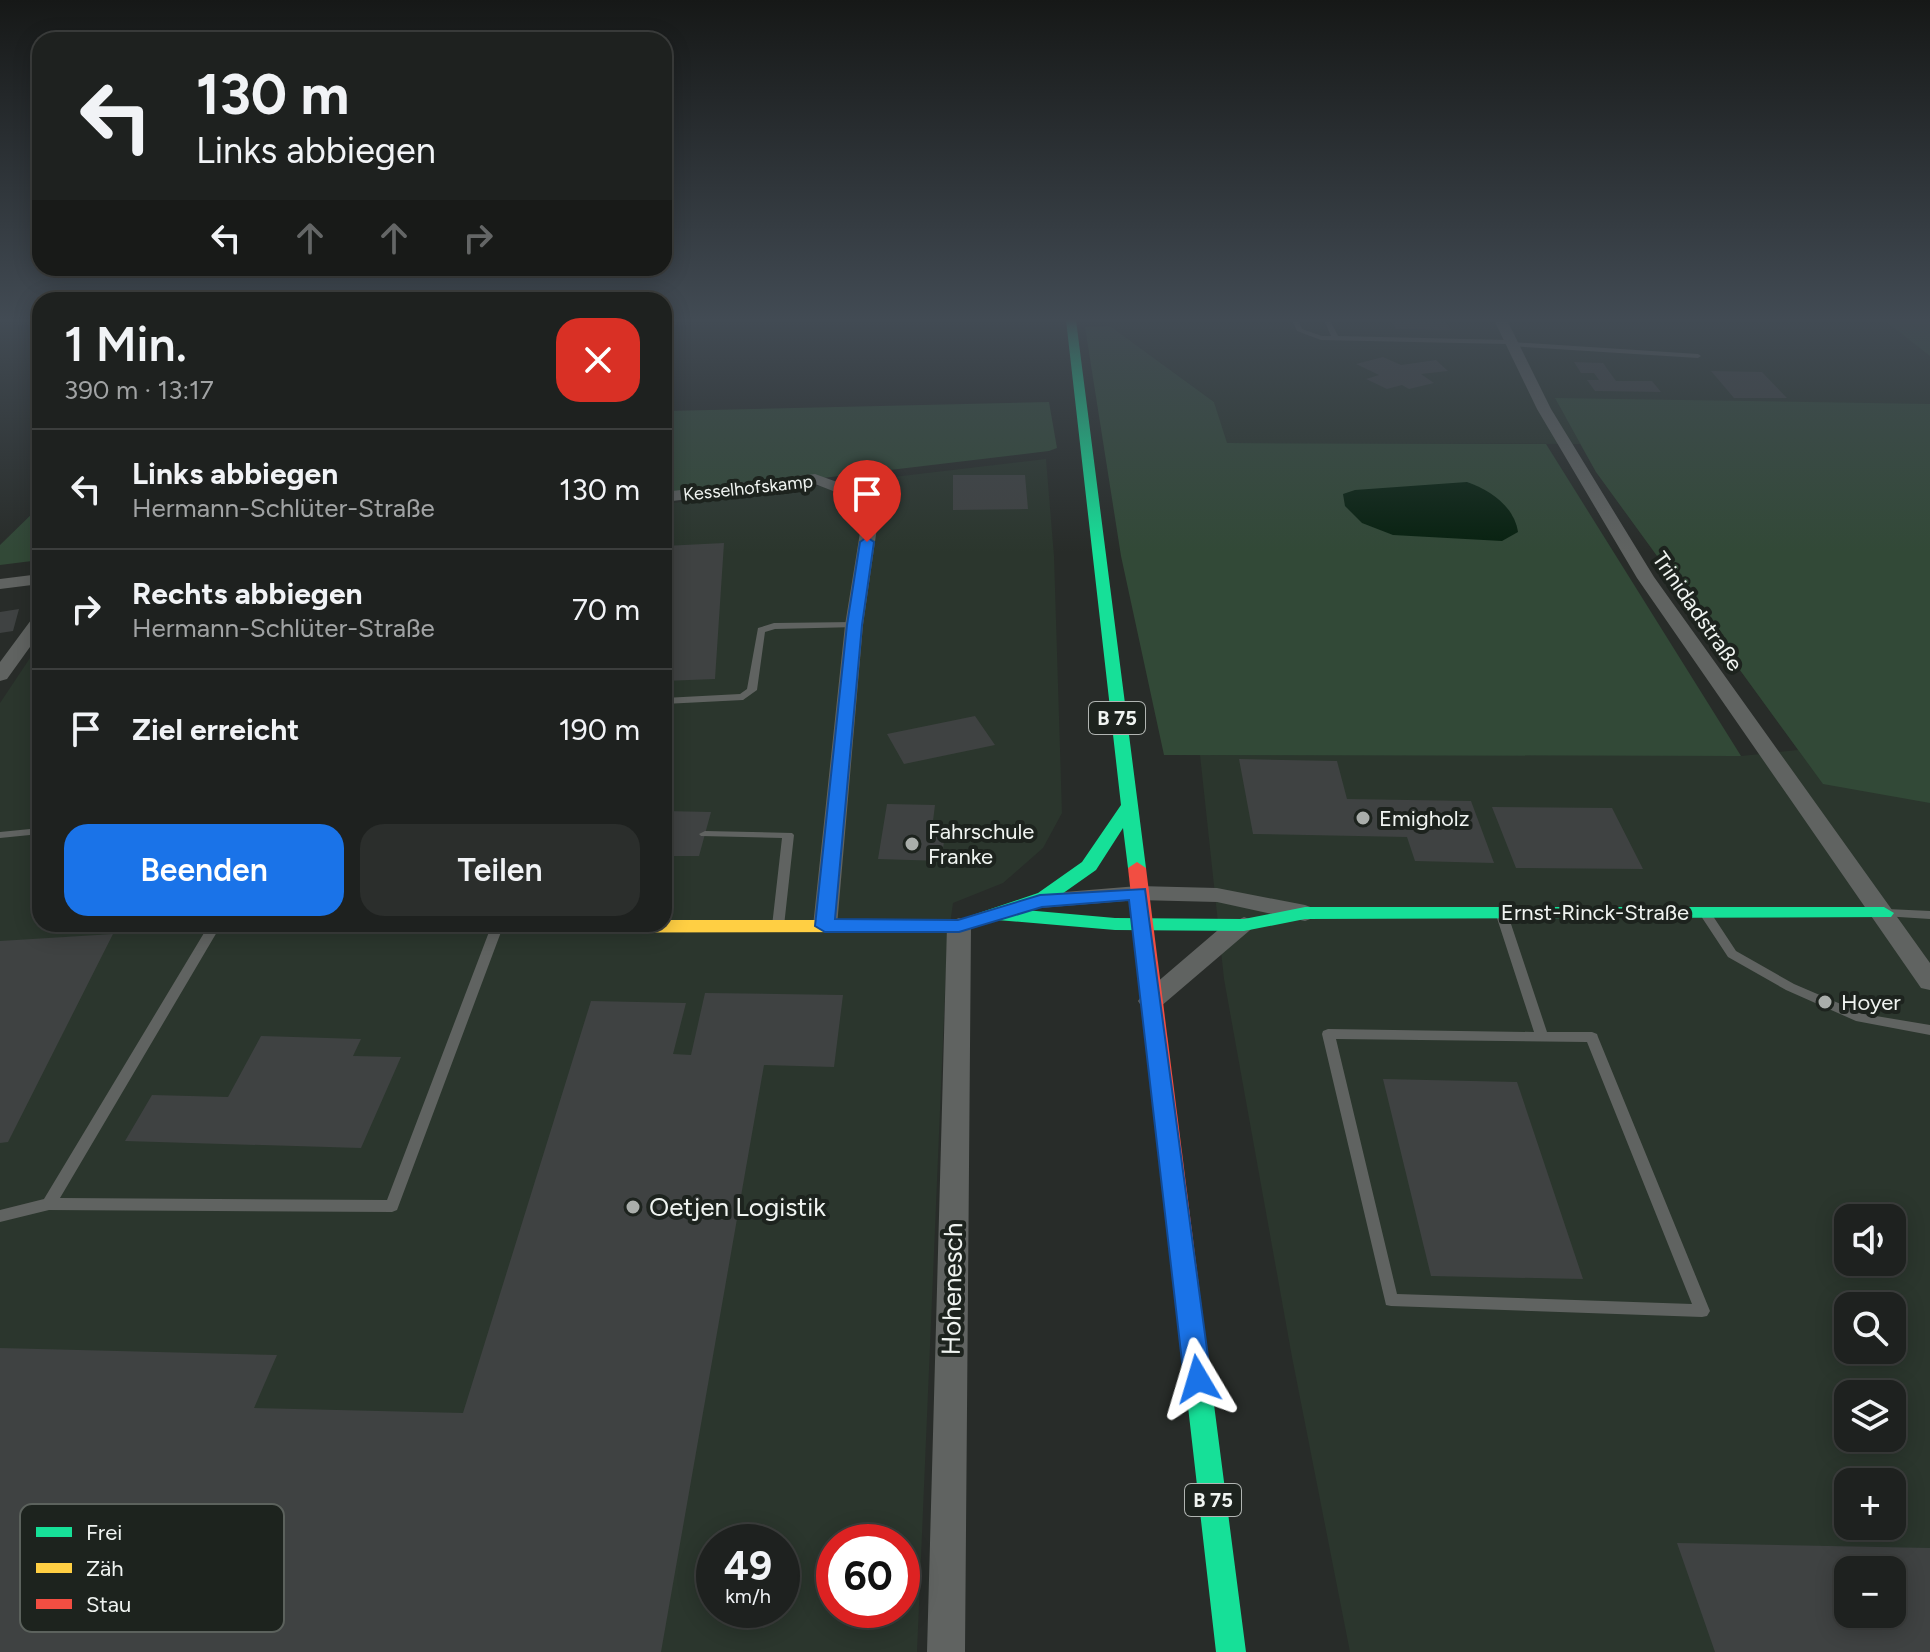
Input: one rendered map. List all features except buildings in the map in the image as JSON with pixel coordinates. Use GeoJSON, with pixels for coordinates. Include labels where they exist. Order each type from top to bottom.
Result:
{"type":"FeatureCollection","features":[{"type":"Feature","properties":{"kind":"main road","name":"B 75"},"geometry":{"type":"LineString","coordinates":[[1080,397],[1127,809],[1231,1652]]}},
{"type":"Feature","properties":{"kind":"main road"},"geometry":{"type":"LineString","coordinates":[[672,926],[959,926],[1003,915],[1040,901],[1089,866],[1127,809]]}},
{"type":"Feature","properties":{"kind":"main road","name":"Ernst-Rinck-Straße"},"geometry":{"type":"LineString","coordinates":[[1003,915],[1142,925],[1244,925],[1305,913],[1884,913]]}},
{"type":"Feature","properties":{"kind":"street","name":"Trinidadstraße"},"geometry":{"type":"LineString","coordinates":[[1540,397],[1615,535],[1930,982]]}},
{"type":"Feature","properties":{"kind":"street","name":"Kesselhofskamp"},"geometry":{"type":"LineString","coordinates":[[672,496],[815,479],[832,483],[864,498],[871,514],[854,625]]}},
{"type":"Feature","properties":{"kind":"street"},"geometry":{"type":"LineString","coordinates":[[0,584],[32,580]]}},
{"type":"Feature","properties":{"kind":"street"},"geometry":{"type":"LineString","coordinates":[[825,926],[854,625]]}},
{"type":"Feature","properties":{"kind":"street"},"geometry":{"type":"LineString","coordinates":[[0,675],[32,631]]}},
{"type":"Feature","properties":{"kind":"street","name":"Ernst-Rinck-Straße"},"geometry":{"type":"LineString","coordinates":[[1040,901],[1138,893],[1217,895],[1305,913]]}},
{"type":"Feature","properties":{"kind":"street","name":"Ernst-Rinck-Straße"},"geometry":{"type":"LineString","coordinates":[[1151,1001],[1226,936],[1244,925]]}},
{"type":"Feature","properties":{"kind":"street","name":"Hohenesch"},"geometry":{"type":"LineString","coordinates":[[946,1652],[959,926]]}},
{"type":"Feature","properties":{"kind":"lane"},"geometry":{"type":"LineString","coordinates":[[672,701],[743,697],[752,690],[761,630],[774,626],[854,625]]}},
{"type":"Feature","properties":{"kind":"lane"},"geometry":{"type":"LineString","coordinates":[[0,835],[32,832]]}},
{"type":"Feature","properties":{"kind":"lane"},"geometry":{"type":"LineString","coordinates":[[705,834],[788,835],[778,926]]}},
{"type":"Feature","properties":{"kind":"lane"},"geometry":{"type":"LineString","coordinates":[[1501,912],[1542,1037]]}},
{"type":"Feature","properties":{"kind":"lane"},"geometry":{"type":"LineString","coordinates":[[1705,913],[1732,954],[1790,987],[1861,1018],[1930,1030]]}},
{"type":"Feature","properties":{"kind":"lane"},"geometry":{"type":"LineString","coordinates":[[1884,913],[1930,915]]}},
{"type":"Feature","properties":{"kind":"lane"},"geometry":{"type":"LineString","coordinates":[[49,1204],[210,932]]}},
{"type":"Feature","properties":{"kind":"lane"},"geometry":{"type":"LineString","coordinates":[[0,1216],[49,1204],[392,1206],[494,932]]}},
{"type":"Feature","properties":{"kind":"lane"},"geometry":{"type":"LineString","coordinates":[[1328,1034],[1542,1037],[1592,1037],[1702,1311],[1391,1300],[1328,1034]]}},
{"type":"Feature","properties":{"kind":"shaded area"},"geometry":{"type":"Polygon","coordinates":[[[1096,397],[1207,397],[1214,402],[1227,443],[1546,444],[1741,756],[1164,755],[1121,556],[1096,397]]]}},
{"type":"Feature","properties":{"kind":"shaded area"},"geometry":{"type":"Polygon","coordinates":[[[1207,397],[1930,397],[1930,1652],[1350,1652],[1292,1357],[1224,979],[1200,755],[1741,756],[1798,750],[1596,472],[1580,444],[1226,443],[1214,402],[1207,397]]]}},
{"type":"Feature","properties":{"kind":"shaded area"},"geometry":{"type":"Polygon","coordinates":[[[1555,398],[1930,404],[1930,803],[1823,784],[1596,472],[1555,398]]]}},
{"type":"Feature","properties":{"kind":"shaded area"},"geometry":{"type":"Polygon","coordinates":[[[1049,402],[1057,448],[672,496],[672,411],[1049,402]]]}},
{"type":"Feature","properties":{"kind":"shaded area"},"geometry":{"type":"Polygon","coordinates":[[[1046,459],[1054,556],[1062,813],[1043,848],[1003,883],[953,903],[947,946],[920,1581],[920,1524],[816,1524],[816,1628],[918,1628],[917,1652],[0,1652],[0,703],[32,655],[32,932],[672,932],[672,503],[1046,459]]]}},
{"type":"Feature","properties":{"kind":"shaded area"},"geometry":{"type":"Polygon","coordinates":[[[1467,482],[1500,500],[1512,514],[1518,532],[1502,541],[1393,535],[1362,523],[1345,506],[1343,494],[1355,490],[1467,482]]]}},
{"type":"Feature","properties":{"kind":"shaded area"},"geometry":{"type":"Polygon","coordinates":[[[32,514],[32,561],[0,565],[0,545],[32,514]]]}},
{"type":"Feature","properties":{"kind":"traffic: fast"},"geometry":{"type":"LineString","coordinates":[[1080,397],[1137,868]]}},
{"type":"Feature","properties":{"kind":"traffic: fast"},"geometry":{"type":"LineString","coordinates":[[880,926],[959,926],[1045,897],[1089,866],[1127,809]]}},
{"type":"Feature","properties":{"kind":"traffic: fast"},"geometry":{"type":"LineString","coordinates":[[1003,915],[1115,924],[1244,925],[1305,913],[1884,913]]}},
{"type":"Feature","properties":{"kind":"traffic: fast"},"geometry":{"type":"LineString","coordinates":[[1199,1389],[1231,1652]]}},
{"type":"Feature","properties":{"kind":"traffic: slow"},"geometry":{"type":"LineString","coordinates":[[672,926],[880,926]]}},
{"type":"Feature","properties":{"kind":"traffic: jam"},"geometry":{"type":"LineString","coordinates":[[1137,868],[1199,1389]]}},
{"type":"Feature","properties":{"kind":"place","name":"Emigholz"},"geometry":{"type":"Point","coordinates":[1363,818]}},
{"type":"Feature","properties":{"kind":"place","name":"Fahrschule Franke"},"geometry":{"type":"Point","coordinates":[912,844]}},
{"type":"Feature","properties":{"kind":"place","name":"Hoyer"},"geometry":{"type":"Point","coordinates":[1825,1002]}},
{"type":"Feature","properties":{"kind":"place","name":"Oetjen Logistik"},"geometry":{"type":"Point","coordinates":[633,1207]}},
{"type":"Feature","properties":{"kind":"route"},"geometry":{"type":"LineString","coordinates":[[867,542],[854,625],[825,926],[959,926],[1003,915],[1040,901],[1138,893],[1198,1379]]}}]}
